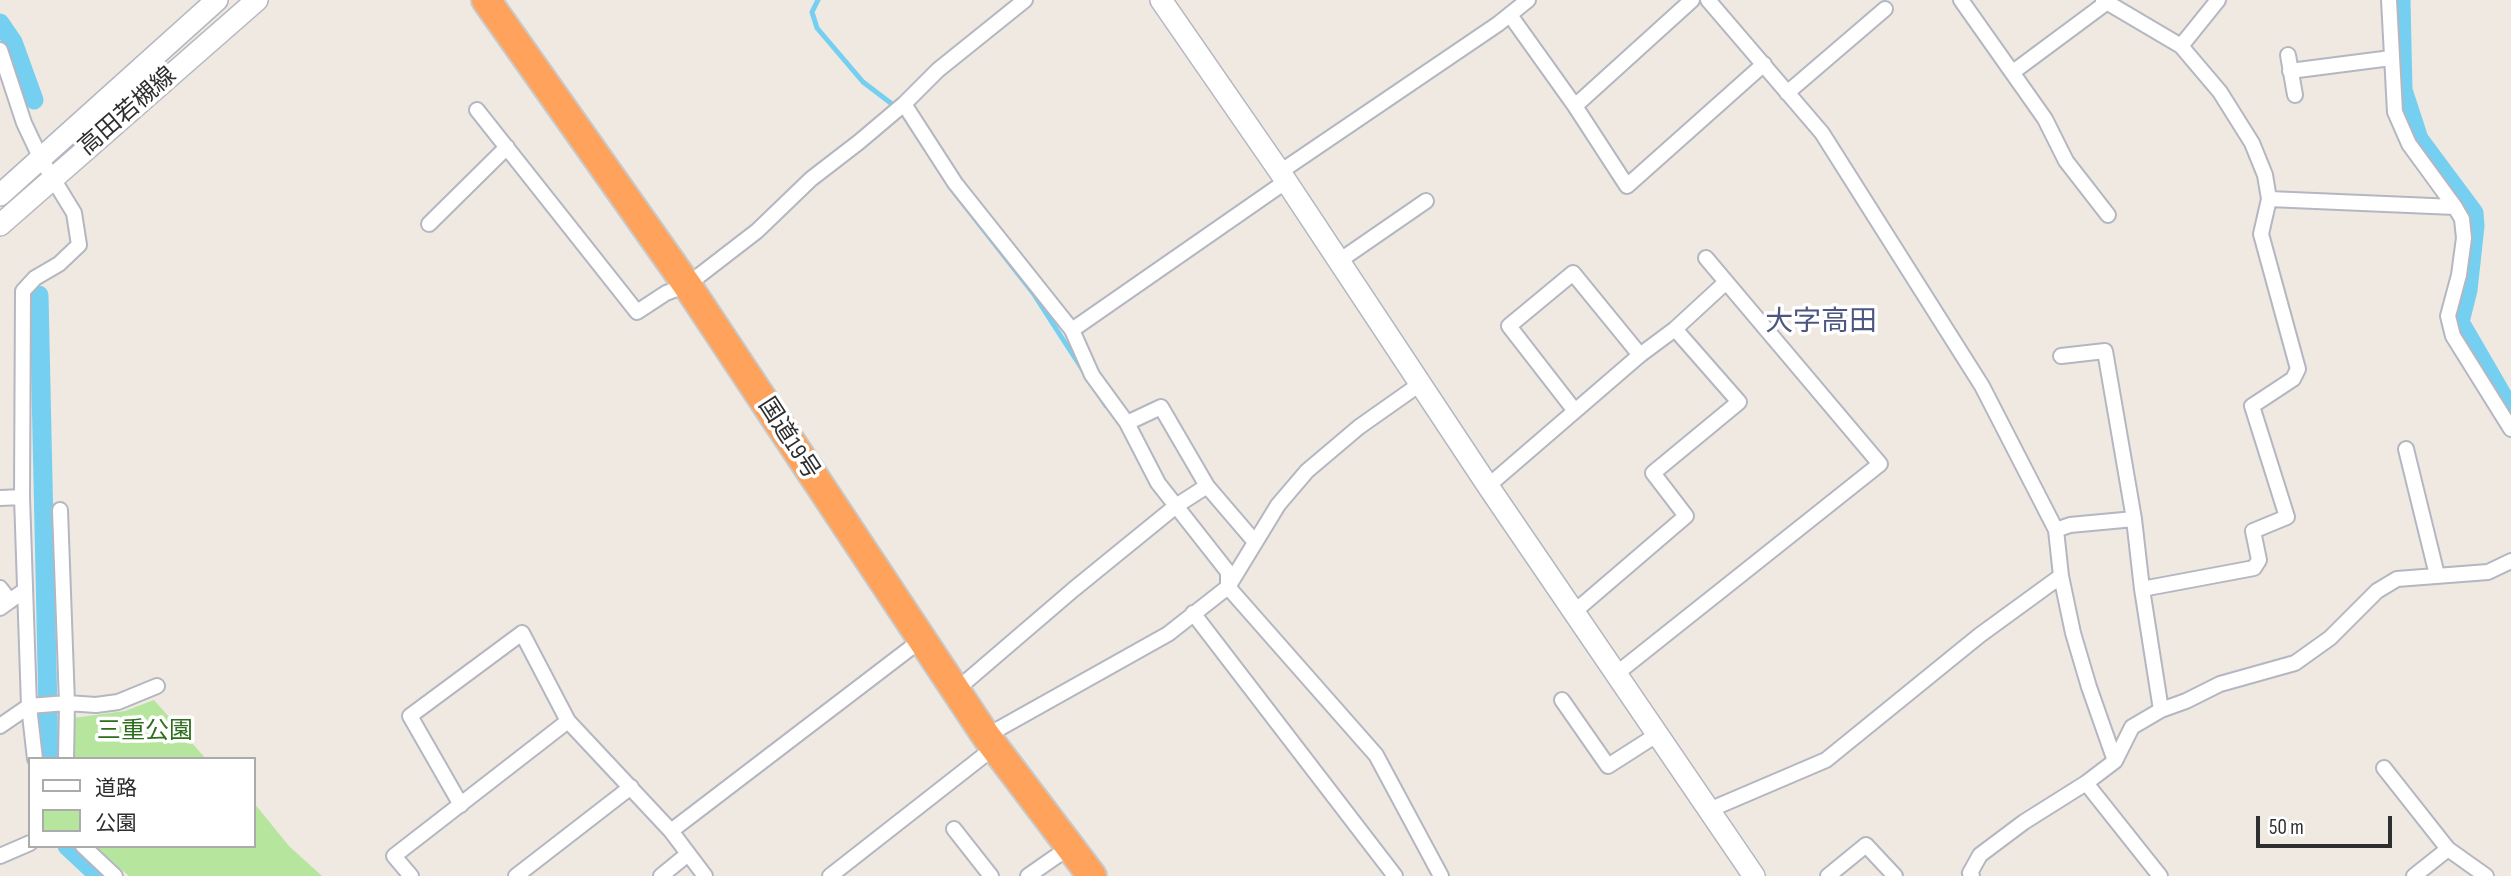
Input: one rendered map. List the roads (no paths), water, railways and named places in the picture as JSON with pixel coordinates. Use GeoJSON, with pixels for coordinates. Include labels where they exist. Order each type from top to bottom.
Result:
{"type":"FeatureCollection","features":[{"type":"Feature","properties":{"kind":"highway","name":"国道19号"},"geometry":{"type":"LineString","coordinates":[[486,0],[687,285],[956,691],[1092,876]]}},
{"type":"Feature","properties":{"kind":"street","name":"高田若槻線"},"geometry":{"type":"LineString","coordinates":[[0,195],[216,0]]}},
{"type":"Feature","properties":{"kind":"street","name":"高田若槻線"},"geometry":{"type":"LineString","coordinates":[[0,225],[257,0]]}},
{"type":"Feature","properties":{"kind":"street"},"geometry":{"type":"LineString","coordinates":[[477,110],[638,312],[666,293],[687,285],[758,231],[817,173],[904,104],[938,70],[1025,0]]}},
{"type":"Feature","properties":{"kind":"street"},"geometry":{"type":"LineString","coordinates":[[1161,0],[1754,876]]}},
{"type":"Feature","properties":{"kind":"street"},"geometry":{"type":"LineString","coordinates":[[1072,330],[1528,0]]}},
{"type":"Feature","properties":{"kind":"street"},"geometry":{"type":"LineString","coordinates":[[1575,106],[1692,0]]}},
{"type":"Feature","properties":{"kind":"street"},"geometry":{"type":"LineString","coordinates":[[1708,0],[1822,133],[1982,386],[2056,530],[2061,576],[2082,664],[2115,761]]}},
{"type":"Feature","properties":{"kind":"street"},"geometry":{"type":"LineString","coordinates":[[1961,0],[2045,119],[2066,161],[2108,215]]}},
{"type":"Feature","properties":{"kind":"street"},"geometry":{"type":"LineString","coordinates":[[2181,46],[2218,0]]}},
{"type":"Feature","properties":{"kind":"street"},"geometry":{"type":"LineString","coordinates":[[2389,0],[2395,112],[2409,144],[2462,219],[2459,275],[2448,316],[2453,336],[2511,429]]}},
{"type":"Feature","properties":{"kind":"street"},"geometry":{"type":"LineString","coordinates":[[2013,72],[2104,1],[2181,46],[2226,100],[2252,143],[2265,175],[2269,199],[2261,234],[2298,369],[2293,379],[2252,406],[2287,517],[2253,531],[2259,560],[2254,568],[2142,589]]}},
{"type":"Feature","properties":{"kind":"street"},"geometry":{"type":"LineString","coordinates":[[1787,93],[1885,9]]}},
{"type":"Feature","properties":{"kind":"street"},"geometry":{"type":"LineString","coordinates":[[1510,15],[1628,186],[1764,64]]}},
{"type":"Feature","properties":{"kind":"street"},"geometry":{"type":"LineString","coordinates":[[0,50],[24,123],[41,159],[74,213],[79,245],[59,264],[35,278],[23,291],[22,497],[29,706],[35,757]]}},
{"type":"Feature","properties":{"kind":"street"},"geometry":{"type":"LineString","coordinates":[[2288,55],[2295,95]]}},
{"type":"Feature","properties":{"kind":"street"},"geometry":{"type":"LineString","coordinates":[[2291,71],[2391,58]]}},
{"type":"Feature","properties":{"kind":"street"},"geometry":{"type":"LineString","coordinates":[[904,104],[955,183],[1072,330],[1092,376],[1127,423],[1158,482],[1228,572],[1228,587],[1376,755],[1441,876]]}},
{"type":"Feature","properties":{"kind":"street"},"geometry":{"type":"LineString","coordinates":[[429,224],[507,147]]}},
{"type":"Feature","properties":{"kind":"street"},"geometry":{"type":"LineString","coordinates":[[2269,199],[2455,207]]}},
{"type":"Feature","properties":{"kind":"street"},"geometry":{"type":"LineString","coordinates":[[1339,261],[1426,201]]}},
{"type":"Feature","properties":{"kind":"street"},"geometry":{"type":"LineString","coordinates":[[1616,674],[1880,464],[1706,258]]}},
{"type":"Feature","properties":{"kind":"street"},"geometry":{"type":"LineString","coordinates":[[1575,411],[1509,326],[1573,272],[1640,355]]}},
{"type":"Feature","properties":{"kind":"street"},"geometry":{"type":"LineString","coordinates":[[1488,486],[1725,283]]}},
{"type":"Feature","properties":{"kind":"street"},"geometry":{"type":"LineString","coordinates":[[1574,612],[1686,516],[1653,473],[1739,402],[1675,328]]}},
{"type":"Feature","properties":{"kind":"street"},"geometry":{"type":"LineString","coordinates":[[2061,356],[2105,351],[2134,519],[2161,710]]}},
{"type":"Feature","properties":{"kind":"street"},"geometry":{"type":"LineString","coordinates":[[830,876],[991,741],[1168,634],[1228,587],[1278,505],[1307,471],[1359,427],[1420,384]]}},
{"type":"Feature","properties":{"kind":"street"},"geometry":{"type":"LineString","coordinates":[[1127,423],[1161,407],[1207,486],[1255,542]]}},
{"type":"Feature","properties":{"kind":"street"},"geometry":{"type":"LineString","coordinates":[[2406,449],[2437,575]]}},
{"type":"Feature","properties":{"kind":"street"},"geometry":{"type":"LineString","coordinates":[[956,691],[1074,589],[1176,506],[1207,486]]}},
{"type":"Feature","properties":{"kind":"street"},"geometry":{"type":"LineString","coordinates":[[0,499],[22,497]]}},
{"type":"Feature","properties":{"kind":"street"},"geometry":{"type":"LineString","coordinates":[[60,510],[67,703],[66,757]]}},
{"type":"Feature","properties":{"kind":"street"},"geometry":{"type":"LineString","coordinates":[[2056,530],[2070,525],[2134,519]]}},
{"type":"Feature","properties":{"kind":"street"},"geometry":{"type":"LineString","coordinates":[[1972,876],[1970,873],[1980,855],[2115,761],[2132,727],[2161,710],[2220,684],[2293,664],[2330,638],[2376,591],[2397,579],[2488,572],[2511,561]]}},
{"type":"Feature","properties":{"kind":"street"},"geometry":{"type":"LineString","coordinates":[[1709,810],[1826,760],[1980,635],[2061,576]]}},
{"type":"Feature","properties":{"kind":"street"},"geometry":{"type":"LineString","coordinates":[[0,588],[5,604],[25,590]]}},
{"type":"Feature","properties":{"kind":"street"},"geometry":{"type":"LineString","coordinates":[[1193,613],[1395,876]]}},
{"type":"Feature","properties":{"kind":"street"},"geometry":{"type":"LineString","coordinates":[[461,805],[410,716],[522,633],[568,721],[671,831],[705,876]]}},
{"type":"Feature","properties":{"kind":"street"},"geometry":{"type":"LineString","coordinates":[[671,831],[921,640]]}},
{"type":"Feature","properties":{"kind":"street"},"geometry":{"type":"LineString","coordinates":[[0,726],[29,706],[118,702],[157,686]]}},
{"type":"Feature","properties":{"kind":"street"},"geometry":{"type":"LineString","coordinates":[[1562,700],[1608,766],[1658,734]]}},
{"type":"Feature","properties":{"kind":"street"},"geometry":{"type":"LineString","coordinates":[[411,876],[394,856],[568,721]]}},
{"type":"Feature","properties":{"kind":"street"},"geometry":{"type":"LineString","coordinates":[[2384,768],[2448,849],[2486,876]]}},
{"type":"Feature","properties":{"kind":"street"},"geometry":{"type":"LineString","coordinates":[[2086,783],[2160,876]]}},
{"type":"Feature","properties":{"kind":"street"},"geometry":{"type":"LineString","coordinates":[[516,876],[631,788]]}},
{"type":"Feature","properties":{"kind":"street"},"geometry":{"type":"LineString","coordinates":[[954,829],[991,876]]}},
{"type":"Feature","properties":{"kind":"street"},"geometry":{"type":"LineString","coordinates":[[0,856],[28,844]]}},
{"type":"Feature","properties":{"kind":"street"},"geometry":{"type":"LineString","coordinates":[[1828,876],[1866,845],[1895,876]]}},
{"type":"Feature","properties":{"kind":"street"},"geometry":{"type":"LineString","coordinates":[[1028,876],[1071,846]]}},
{"type":"Feature","properties":{"kind":"street"},"geometry":{"type":"LineString","coordinates":[[85,848],[115,876]]}},
{"type":"Feature","properties":{"kind":"street"},"geometry":{"type":"LineString","coordinates":[[2414,876],[2448,849]]}},
{"type":"Feature","properties":{"kind":"street"},"geometry":{"type":"LineString","coordinates":[[662,876],[688,855]]}},
{"type":"Feature","properties":{"kind":"waterway"},"geometry":{"type":"LineString","coordinates":[[818,0],[812,12],[817,28],[863,82],[892,104]]}},
{"type":"Feature","properties":{"kind":"waterway"},"geometry":{"type":"LineString","coordinates":[[2401,0],[2403,90],[2419,139],[2474,213],[2468,290],[2460,322],[2511,410]]}},
{"type":"Feature","properties":{"kind":"waterway"},"geometry":{"type":"LineString","coordinates":[[0,23],[13,42],[34,100]]}},
{"type":"Feature","properties":{"kind":"waterway"},"geometry":{"type":"LineString","coordinates":[[950,187],[1033,293],[1106,406]]}},
{"type":"Feature","properties":{"kind":"waterway"},"geometry":{"type":"LineString","coordinates":[[39,295],[49,757]]}},
{"type":"Feature","properties":{"kind":"waterway"},"geometry":{"type":"LineString","coordinates":[[69,848],[99,876]]}},
{"type":"Feature","properties":{"kind":"district","name":"大字高田"},"geometry":{"type":"Point","coordinates":[1821,323]}},
{"type":"Feature","properties":{"kind":"park label","name":"三重公園"},"geometry":{"type":"Point","coordinates":[145,732]}}]}
